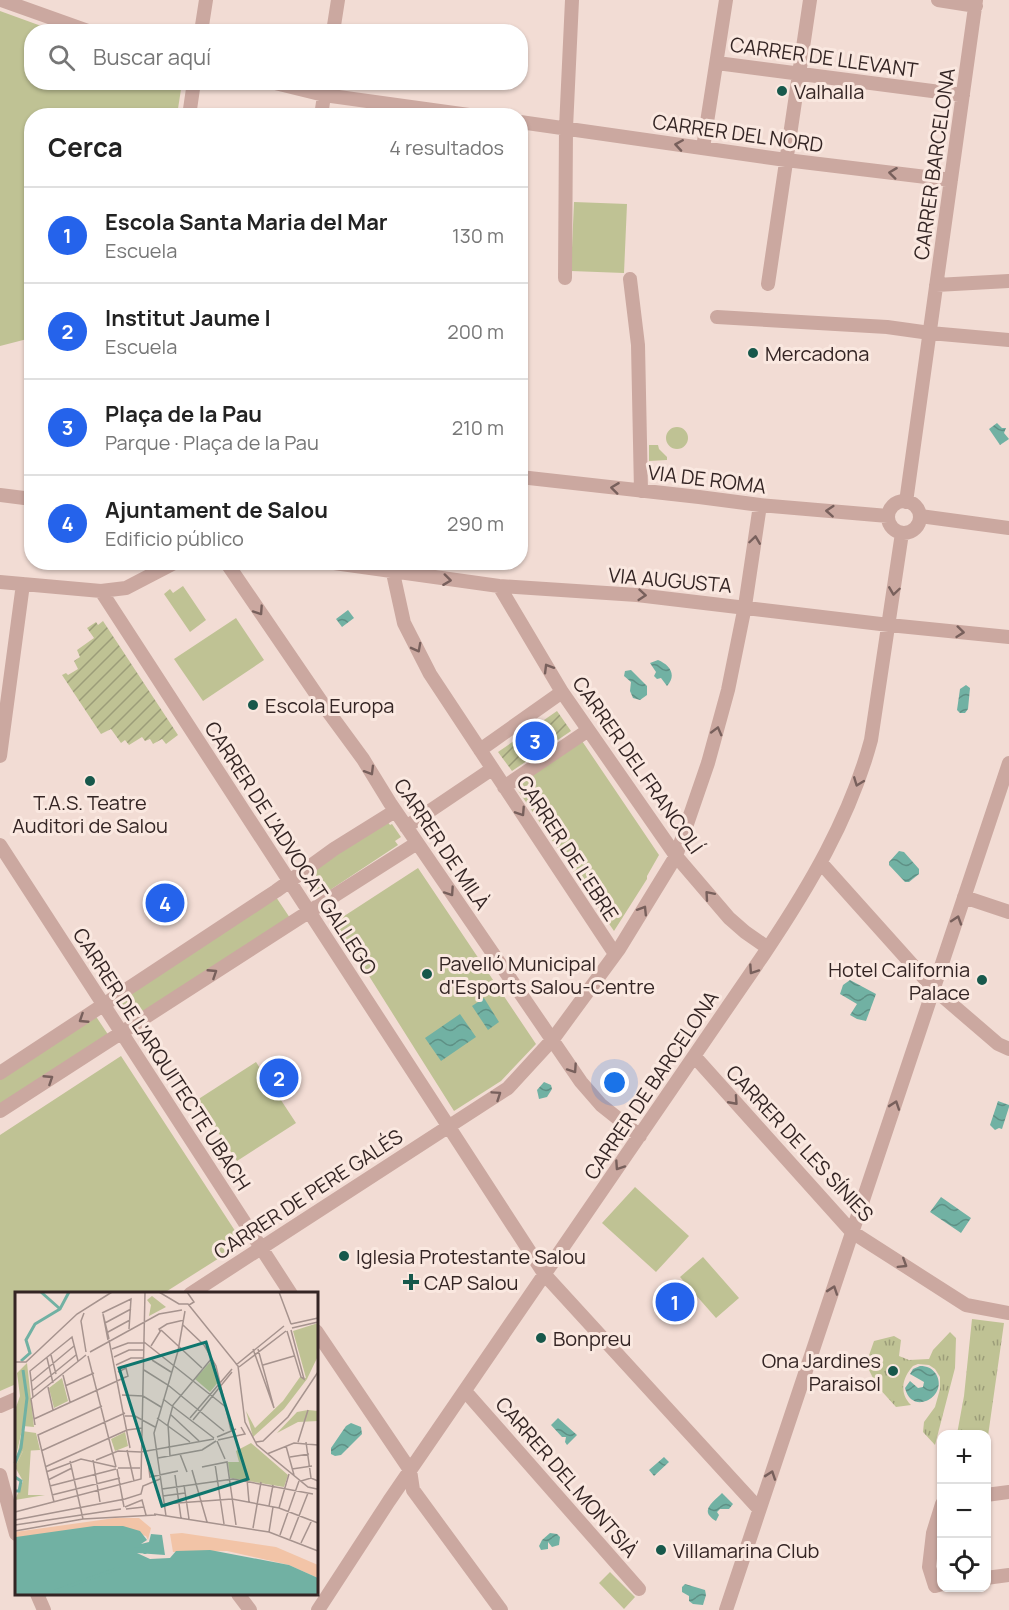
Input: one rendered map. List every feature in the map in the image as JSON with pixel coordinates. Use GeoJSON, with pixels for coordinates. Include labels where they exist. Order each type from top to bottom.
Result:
{"type":"FeatureCollection","features":[{"type":"Feature","properties":{"kind":"street"},"geometry":{"type":"LineString","coordinates":[[202,24],[207,0]]}},
{"type":"Feature","properties":{"kind":"street"},"geometry":{"type":"LineString","coordinates":[[334,24],[338,0]]}},
{"type":"Feature","properties":{"kind":"street"},"geometry":{"type":"LineString","coordinates":[[565,278],[566,128],[572,0]]}},
{"type":"Feature","properties":{"kind":"street"},"geometry":{"type":"LineString","coordinates":[[703,148],[726,0]]}},
{"type":"Feature","properties":{"kind":"street"},"geometry":{"type":"LineString","coordinates":[[768,284],[810,0]]}},
{"type":"Feature","properties":{"kind":"street"},"geometry":{"type":"LineString","coordinates":[[938,0],[976,3]]}},
{"type":"Feature","properties":{"kind":"street"},"geometry":{"type":"LineString","coordinates":[[4,1],[69,24]]}},
{"type":"Feature","properties":{"kind":"street","name":"CARRER BARCELONA"},"geometry":{"type":"LineString","coordinates":[[930,333],[976,3]]}},
{"type":"Feature","properties":{"kind":"street","name":"CARRER DE LLEVANT"},"geometry":{"type":"LineString","coordinates":[[717,63],[963,95]]}},
{"type":"Feature","properties":{"kind":"street"},"geometry":{"type":"LineString","coordinates":[[190,108],[193,90]]}},
{"type":"Feature","properties":{"kind":"street"},"geometry":{"type":"LineString","coordinates":[[322,108],[325,90]]}},
{"type":"Feature","properties":{"kind":"street"},"geometry":{"type":"LineString","coordinates":[[331,90],[431,108]]}},
{"type":"Feature","properties":{"kind":"street","name":"CARRER DEL NORD"},"geometry":{"type":"LineString","coordinates":[[528,123],[786,160],[951,180]]}},
{"type":"Feature","properties":{"kind":"street"},"geometry":{"type":"LineString","coordinates":[[630,279],[638,345],[641,490]]}},
{"type":"Feature","properties":{"kind":"street"},"geometry":{"type":"LineString","coordinates":[[936,285],[1009,282]]}},
{"type":"Feature","properties":{"kind":"street"},"geometry":{"type":"LineString","coordinates":[[717,317],[886,327],[1009,340]]}},
{"type":"Feature","properties":{"kind":"street"},"geometry":{"type":"LineString","coordinates":[[906,502],[930,333]]}},
{"type":"Feature","properties":{"kind":"street","name":"VIA DE ROMA"},"geometry":{"type":"LineString","coordinates":[[528,478],[760,505],[888,516]]}},
{"type":"Feature","properties":{"kind":"street"},"geometry":{"type":"LineString","coordinates":[[0,495],[24,498]]}},
{"type":"Feature","properties":{"kind":"street"},"geometry":{"type":"LineString","coordinates":[[906,502],[917,508],[920,516],[915,529],[902,533],[893,529],[888,516],[889,511],[896,504],[906,502]]}},
{"type":"Feature","properties":{"kind":"street","name":"CARRER DE PERE GALÉS"},"geometry":{"type":"LineString","coordinates":[[192,1292],[508,1088],[553,1039],[615,954],[676,856],[708,763],[728,690],[746,606],[760,505]]}},
{"type":"Feature","properties":{"kind":"street"},"geometry":{"type":"LineString","coordinates":[[920,516],[1009,528]]}},
{"type":"Feature","properties":{"kind":"street","name":"CARRER DE BARCELONA"},"geometry":{"type":"LineString","coordinates":[[318,1610],[410,1470],[695,1057],[796,906],[821,863],[865,761],[876,718],[902,533]]}},
{"type":"Feature","properties":{"kind":"street"},"geometry":{"type":"LineString","coordinates":[[0,582],[101,591],[126,588],[161,570]]}},
{"type":"Feature","properties":{"kind":"street","name":"CARRER DE MILÀ"},"geometry":{"type":"LineString","coordinates":[[231,570],[363,759],[395,811],[542,1028],[553,1039],[581,1082],[601,1105],[640,1136]]}},
{"type":"Feature","properties":{"kind":"street","name":"VIA AUGUSTA"},"geometry":{"type":"LineString","coordinates":[[375,570],[499,586],[637,595],[746,606],[889,625],[1009,637]]}},
{"type":"Feature","properties":{"kind":"street","name":"CARRER DE L'EBRE"},"geometry":{"type":"LineString","coordinates":[[393,573],[404,623],[430,674],[615,954]]}},
{"type":"Feature","properties":{"kind":"street"},"geometry":{"type":"LineString","coordinates":[[0,756],[23,584]]}},
{"type":"Feature","properties":{"kind":"street","name":"CARRER DEL FRANCOLÍ"},"geometry":{"type":"LineString","coordinates":[[499,586],[587,731],[676,856],[729,918],[768,948]]}},
{"type":"Feature","properties":{"kind":"street","name":"CARRER DE L'ADVOCAT GALLEGO"},"geometry":{"type":"LineString","coordinates":[[101,591],[545,1275],[759,1509]]}},
{"type":"Feature","properties":{"kind":"street"},"geometry":{"type":"LineString","coordinates":[[480,750],[562,692]]}},
{"type":"Feature","properties":{"kind":"street"},"geometry":{"type":"LineString","coordinates":[[504,787],[587,731]]}},
{"type":"Feature","properties":{"kind":"street"},"geometry":{"type":"LineString","coordinates":[[726,1610],[1009,763]]}},
{"type":"Feature","properties":{"kind":"street"},"geometry":{"type":"LineString","coordinates":[[406,826],[492,769]]}},
{"type":"Feature","properties":{"kind":"street"},"geometry":{"type":"LineString","coordinates":[[0,1073],[290,882],[334,849],[395,811]]}},
{"type":"Feature","properties":{"kind":"street"},"geometry":{"type":"LineString","coordinates":[[0,1111],[417,843]]}},
{"type":"Feature","properties":{"kind":"street","name":"CARRER DE L'ARQUITECTE UBACH"},"geometry":{"type":"LineString","coordinates":[[0,845],[290,1292]]}},
{"type":"Feature","properties":{"kind":"street"},"geometry":{"type":"LineString","coordinates":[[821,863],[934,989],[998,1044],[1009,1049]]}},
{"type":"Feature","properties":{"kind":"street"},"geometry":{"type":"LineString","coordinates":[[964,897],[1009,912]]}},
{"type":"Feature","properties":{"kind":"street","name":"CARRER DE LES SÍNIES"},"geometry":{"type":"LineString","coordinates":[[695,1057],[852,1232],[966,1305],[1009,1313]]}},
{"type":"Feature","properties":{"kind":"street"},"geometry":{"type":"LineString","coordinates":[[318,1334],[410,1470],[413,1490],[501,1610]]}},
{"type":"Feature","properties":{"kind":"street","name":"CARRER DEL MONTSIÀ"},"geometry":{"type":"LineString","coordinates":[[465,1391],[639,1589]]}},
{"type":"Feature","properties":{"kind":"street"},"geometry":{"type":"LineString","coordinates":[[0,1406],[15,1399]]}},
{"type":"Feature","properties":{"kind":"street"},"geometry":{"type":"LineString","coordinates":[[0,1475],[15,1530]]}},
{"type":"Feature","properties":{"kind":"street"},"geometry":{"type":"LineString","coordinates":[[991,1494],[1009,1492]]}},
{"type":"Feature","properties":{"kind":"street"},"geometry":{"type":"LineString","coordinates":[[937,1509],[929,1567],[935,1586],[937,1585]]}},
{"type":"Feature","properties":{"kind":"street"},"geometry":{"type":"LineString","coordinates":[[991,1577],[1009,1575]]}},
{"type":"Feature","properties":{"kind":"street"},"geometry":{"type":"LineString","coordinates":[[38,1595],[45,1610]]}},
{"type":"Feature","properties":{"kind":"street"},"geometry":{"type":"LineString","coordinates":[[239,1595],[250,1610]]}},
{"type":"Feature","properties":{"kind":"green space"},"geometry":{"type":"Polygon","coordinates":[[[0,11],[36,24],[24,24],[24,90],[181,90],[178,108],[24,108],[24,340],[0,346],[0,11]]]}},
{"type":"Feature","properties":{"kind":"green space"},"geometry":{"type":"Polygon","coordinates":[[[574,202],[627,204],[624,273],[571,271],[574,202]]]}},
{"type":"Feature","properties":{"kind":"green space"},"geometry":{"type":"Polygon","coordinates":[[[677,427],[685,430],[688,438],[685,446],[677,449],[669,446],[666,438],[669,430],[677,427]]]}},
{"type":"Feature","properties":{"kind":"green space"},"geometry":{"type":"Polygon","coordinates":[[[649,445],[658,445],[667,460],[649,461],[649,445]]]}},
{"type":"Feature","properties":{"kind":"green space"},"geometry":{"type":"Polygon","coordinates":[[[183,586],[206,620],[190,632],[164,594],[170,589],[173,593],[183,586]]]}},
{"type":"Feature","properties":{"kind":"green space"},"geometry":{"type":"Polygon","coordinates":[[[236,618],[264,660],[203,701],[174,659],[236,618]]]}},
{"type":"Feature","properties":{"kind":"green space"},"geometry":{"type":"Polygon","coordinates":[[[103,621],[178,735],[166,744],[162,739],[153,744],[150,739],[145,741],[142,737],[129,745],[125,740],[121,743],[111,729],[101,734],[62,675],[66,673],[68,675],[78,669],[74,661],[80,657],[77,650],[94,638],[87,628],[96,622],[98,625],[103,621]]]}},
{"type":"Feature","properties":{"kind":"green space"},"geometry":{"type":"Polygon","coordinates":[[[557,711],[571,731],[512,771],[498,752],[557,711]]]}},
{"type":"Feature","properties":{"kind":"green space"},"geometry":{"type":"Polygon","coordinates":[[[582,741],[659,855],[647,879],[614,931],[515,786],[582,741]]]}},
{"type":"Feature","properties":{"kind":"green space"},"geometry":{"type":"Polygon","coordinates":[[[387,821],[401,837],[395,841],[398,845],[321,896],[307,875],[387,821]]]}},
{"type":"Feature","properties":{"kind":"green space","name":"Pavelló Municipal d'Esports Salou-Centre"},"geometry":{"type":"Polygon","coordinates":[[[418,868],[536,1044],[501,1081],[454,1111],[335,922],[418,868]]]}},
{"type":"Feature","properties":{"kind":"green space"},"geometry":{"type":"Polygon","coordinates":[[[276,897],[290,918],[131,1020],[118,999],[276,897]]]}},
{"type":"Feature","properties":{"kind":"green space"},"geometry":{"type":"Polygon","coordinates":[[[95,1015],[109,1036],[0,1107],[0,1078],[95,1015]]]}},
{"type":"Feature","properties":{"kind":"green space"},"geometry":{"type":"Polygon","coordinates":[[[121,1056],[243,1243],[166,1292],[15,1292],[15,1384],[0,1391],[0,1135],[121,1056]]]}},
{"type":"Feature","properties":{"kind":"green space"},"geometry":{"type":"Polygon","coordinates":[[[256,1062],[296,1123],[237,1161],[197,1100],[256,1062]]]}},
{"type":"Feature","properties":{"kind":"green space"},"geometry":{"type":"Polygon","coordinates":[[[635,1187],[689,1236],[656,1272],[602,1223],[635,1187]]]}},
{"type":"Feature","properties":{"kind":"green space"},"geometry":{"type":"Polygon","coordinates":[[[703,1257],[739,1298],[716,1318],[680,1277],[703,1257]]]}},
{"type":"Feature","properties":{"kind":"green space"},"geometry":{"type":"Polygon","coordinates":[[[972,1319],[1004,1323],[989,1430],[958,1430],[964,1396],[972,1319]]]}},
{"type":"Feature","properties":{"kind":"green space"},"geometry":{"type":"Polygon","coordinates":[[[950,1332],[956,1338],[955,1368],[939,1430],[937,1430],[935,1445],[923,1432],[924,1422],[935,1407],[940,1389],[940,1377],[935,1369],[929,1365],[913,1366],[906,1375],[903,1386],[905,1396],[911,1405],[896,1407],[877,1386],[866,1364],[874,1341],[894,1336],[901,1340],[899,1356],[909,1360],[929,1359],[933,1350],[950,1332]]]}},
{"type":"Feature","properties":{"kind":"green space"},"geometry":{"type":"Polygon","coordinates":[[[610,1572],[635,1597],[624,1609],[599,1583],[610,1572]]]}},
{"type":"Feature","properties":{"kind":"water"},"geometry":{"type":"Polygon","coordinates":[[[997,423],[1002,428],[1006,428],[1004,433],[1009,439],[1000,445],[989,429],[997,423]]]}},
{"type":"Feature","properties":{"kind":"water"},"geometry":{"type":"Polygon","coordinates":[[[348,610],[354,618],[342,627],[336,619],[348,610]]]}},
{"type":"Feature","properties":{"kind":"water"},"geometry":{"type":"Polygon","coordinates":[[[658,660],[671,671],[672,678],[667,686],[661,678],[657,679],[654,676],[656,672],[650,663],[658,660]]]}},
{"type":"Feature","properties":{"kind":"water"},"geometry":{"type":"Polygon","coordinates":[[[631,670],[647,686],[647,695],[640,700],[633,698],[630,691],[631,682],[624,676],[625,671],[631,670]]]}},
{"type":"Feature","properties":{"kind":"water"},"geometry":{"type":"Polygon","coordinates":[[[966,685],[970,688],[968,709],[965,713],[960,713],[957,710],[960,689],[966,685]]]}},
{"type":"Feature","properties":{"kind":"water"},"geometry":{"type":"Polygon","coordinates":[[[899,851],[904,852],[919,869],[919,874],[909,882],[905,882],[889,865],[899,851]]]}},
{"type":"Feature","properties":{"kind":"water"},"geometry":{"type":"Polygon","coordinates":[[[850,980],[876,994],[866,1021],[850,1015],[857,1004],[840,994],[843,985],[850,980]]]}},
{"type":"Feature","properties":{"kind":"water"},"geometry":{"type":"Polygon","coordinates":[[[484,998],[499,1022],[488,1030],[472,1006],[484,998]]]}},
{"type":"Feature","properties":{"kind":"water"},"geometry":{"type":"Polygon","coordinates":[[[460,1014],[476,1037],[441,1061],[425,1038],[460,1014]]]}},
{"type":"Feature","properties":{"kind":"water"},"geometry":{"type":"Polygon","coordinates":[[[544,1082],[551,1085],[552,1089],[547,1097],[539,1099],[537,1090],[544,1082]]]}},
{"type":"Feature","properties":{"kind":"water"},"geometry":{"type":"Polygon","coordinates":[[[998,1101],[1009,1107],[1002,1129],[995,1130],[990,1125],[998,1101]]]}},
{"type":"Feature","properties":{"kind":"water"},"geometry":{"type":"Polygon","coordinates":[[[941,1197],[971,1218],[961,1233],[930,1212],[941,1197]]]}},
{"type":"Feature","properties":{"kind":"water"},"geometry":{"type":"Polygon","coordinates":[[[920,1366],[933,1370],[939,1382],[934,1396],[921,1402],[909,1397],[905,1388],[910,1381],[918,1388],[923,1387],[924,1382],[910,1374],[913,1369],[920,1366]]]}},
{"type":"Feature","properties":{"kind":"water"},"geometry":{"type":"Polygon","coordinates":[[[558,1418],[577,1435],[567,1445],[566,1437],[562,1437],[551,1425],[558,1418]]]}},
{"type":"Feature","properties":{"kind":"water"},"geometry":{"type":"Polygon","coordinates":[[[351,1423],[361,1427],[362,1434],[341,1455],[331,1454],[331,1448],[346,1426],[351,1423]]]}},
{"type":"Feature","properties":{"kind":"water"},"geometry":{"type":"Polygon","coordinates":[[[664,1457],[669,1462],[654,1476],[649,1470],[664,1457]]]}},
{"type":"Feature","properties":{"kind":"water"},"geometry":{"type":"Polygon","coordinates":[[[722,1493],[733,1504],[729,1509],[720,1509],[717,1512],[719,1515],[716,1521],[708,1514],[708,1510],[722,1493]]]}},
{"type":"Feature","properties":{"kind":"water"},"geometry":{"type":"Polygon","coordinates":[[[550,1533],[560,1537],[559,1545],[552,1547],[548,1542],[548,1549],[541,1550],[539,1546],[542,1540],[550,1533]]]}},
{"type":"Feature","properties":{"kind":"water"},"geometry":{"type":"Polygon","coordinates":[[[685,1584],[705,1590],[703,1605],[689,1601],[689,1596],[682,1592],[685,1584]]]}},
{"type":"Feature","properties":{"kind":"place","name":"Valhalla"},"geometry":{"type":"Point","coordinates":[782,91]}},
{"type":"Feature","properties":{"kind":"place","name":"Mercadona"},"geometry":{"type":"Point","coordinates":[753,353]}},
{"type":"Feature","properties":{"kind":"place","name":"Escola Europa"},"geometry":{"type":"Point","coordinates":[253,705]}},
{"type":"Feature","properties":{"kind":"place","name":"Plaça de la Pau"},"geometry":{"type":"Point","coordinates":[535,741]}},
{"type":"Feature","properties":{"kind":"place","name":"T.A.S. Teatre Auditori de Salou"},"geometry":{"type":"Point","coordinates":[90,781]}},
{"type":"Feature","properties":{"kind":"place","name":"Ajuntament de Salou"},"geometry":{"type":"Point","coordinates":[165,903]}},
{"type":"Feature","properties":{"kind":"place","name":"Pavelló Municipal d'Esports Salou-Centre"},"geometry":{"type":"Point","coordinates":[427,974]}},
{"type":"Feature","properties":{"kind":"place","name":"Hotel California Palace"},"geometry":{"type":"Point","coordinates":[982,980]}},
{"type":"Feature","properties":{"kind":"place","name":"Institut Jaume I"},"geometry":{"type":"Point","coordinates":[279,1078]}},
{"type":"Feature","properties":{"kind":"place","name":"Iglesia Protestante Salou"},"geometry":{"type":"Point","coordinates":[344,1256]}},
{"type":"Feature","properties":{"kind":"place","name":"CAP Salou"},"geometry":{"type":"Point","coordinates":[411,1282]}},
{"type":"Feature","properties":{"kind":"place","name":"Escola Santa Maria del Mar"},"geometry":{"type":"Point","coordinates":[675,1302]}},
{"type":"Feature","properties":{"kind":"place","name":"Bonpreu"},"geometry":{"type":"Point","coordinates":[541,1338]}},
{"type":"Feature","properties":{"kind":"place","name":"Ona Jardines Paraisol"},"geometry":{"type":"Point","coordinates":[893,1371]}},
{"type":"Feature","properties":{"kind":"place","name":"Villamarina Club"},"geometry":{"type":"Point","coordinates":[661,1550]}}]}
